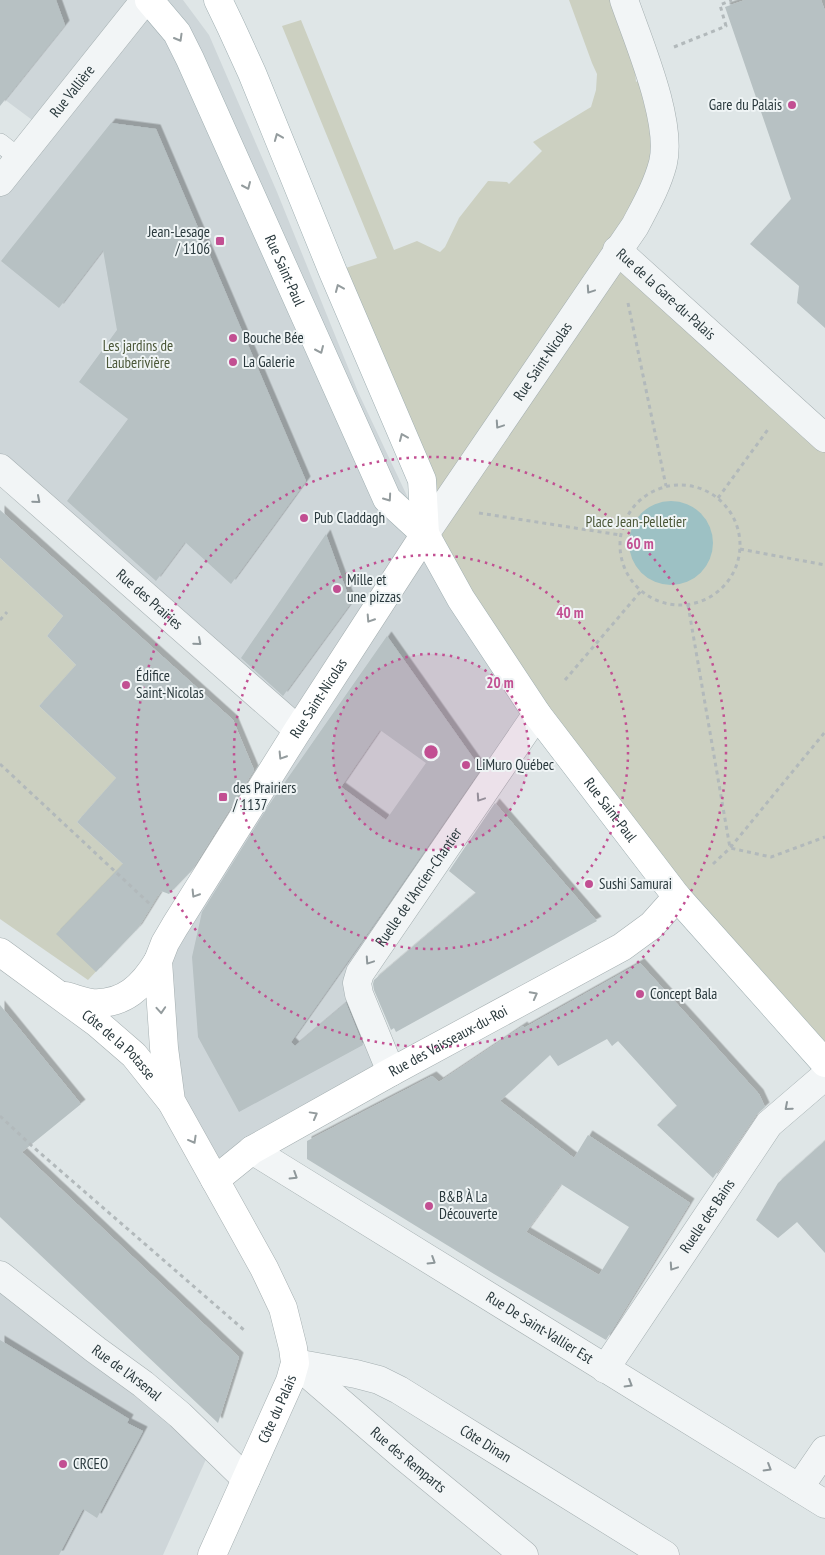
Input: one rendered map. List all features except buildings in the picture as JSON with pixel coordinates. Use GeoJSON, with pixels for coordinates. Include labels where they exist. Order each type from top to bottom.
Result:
{"type":"FeatureCollection","features":[{"type":"Feature","properties":{"kind":"street","name":"Rue Vallière"},"geometry":{"type":"LineString","coordinates":[[0,182],[10,151],[145,0]]}},
{"type":"Feature","properties":{"kind":"street","name":"Rue Saint-Paul"},"geometry":{"type":"LineString","coordinates":[[149,0],[177,33],[190,59],[386,499],[425,534],[461,599],[537,714],[677,897],[825,1063]]}},
{"type":"Feature","properties":{"kind":"street","name":"Rue Saint-Paul"},"geometry":{"type":"LineString","coordinates":[[218,0],[252,73],[333,272],[422,480],[425,534]]}},
{"type":"Feature","properties":{"kind":"street","name":"Rue de la Gare-du-Palais"},"geometry":{"type":"LineString","coordinates":[[624,0],[659,104],[664,134],[663,161],[652,194],[634,226],[617,250],[825,438]]}},
{"type":"Feature","properties":{"kind":"street","name":"Rue Saint-Nicolas"},"geometry":{"type":"LineString","coordinates":[[215,1180],[171,1101],[166,1071],[158,961],[165,943],[298,730],[425,534],[617,250]]}},
{"type":"Feature","properties":{"kind":"street","name":"Rue des Prairies"},"geometry":{"type":"LineString","coordinates":[[0,468],[298,730]]}},
{"type":"Feature","properties":{"kind":"street","name":"Ruelle de l'Ancien-Chantier"},"geometry":{"type":"LineString","coordinates":[[392,1072],[360,994],[357,983],[360,973],[537,714]]}},
{"type":"Feature","properties":{"kind":"street","name":"Rue des Vaisseaux-du-Roi"},"geometry":{"type":"LineString","coordinates":[[215,1180],[252,1150],[622,947],[652,925],[677,897]]}},
{"type":"Feature","properties":{"kind":"street","name":"Côte de la Potasse"},"geometry":{"type":"LineString","coordinates":[[0,952],[97,1023],[134,1056],[171,1101]]}},
{"type":"Feature","properties":{"kind":"street","name":"Côte de la Potasse"},"geometry":{"type":"LineString","coordinates":[[61,996],[93,1003],[118,1000],[142,984],[158,961]]}},
{"type":"Feature","properties":{"kind":"street","name":"Ruelle des Bains"},"geometry":{"type":"LineString","coordinates":[[605,1369],[769,1124],[825,1076]]}},
{"type":"Feature","properties":{"kind":"street","name":"Rue De Saint-Vallier Est"},"geometry":{"type":"LineString","coordinates":[[252,1150],[825,1504]]}},
{"type":"Feature","properties":{"kind":"street","name":"Côte du Palais"},"geometry":{"type":"LineString","coordinates":[[212,1555],[290,1381],[295,1363],[289,1328],[283,1308],[264,1268],[215,1180]]}},
{"type":"Feature","properties":{"kind":"street","name":"Rue de l'Arsenal"},"geometry":{"type":"LineString","coordinates":[[0,1275],[143,1384],[180,1415],[246,1479]]}},
{"type":"Feature","properties":{"kind":"street","name":"Rue des Remparts"},"geometry":{"type":"LineString","coordinates":[[295,1363],[403,1456],[524,1555]]}},
{"type":"Feature","properties":{"kind":"street","name":"Côte Dinan"},"geometry":{"type":"LineString","coordinates":[[295,1363],[364,1376],[399,1390],[665,1555]]}},
{"type":"Feature","properties":{"kind":"street"},"geometry":{"type":"LineString","coordinates":[[799,1488],[825,1450]]}},
{"type":"Feature","properties":{"kind":"path"},"geometry":{"type":"LineString","coordinates":[[666,50],[726,26],[720,5],[732,0]]}},
{"type":"Feature","properties":{"kind":"path"},"geometry":{"type":"LineString","coordinates":[[627,298],[666,486]]}},
{"type":"Feature","properties":{"kind":"path"},"geometry":{"type":"LineString","coordinates":[[718,498],[773,422]]}},
{"type":"Feature","properties":{"kind":"path"},"geometry":{"type":"LineString","coordinates":[[686,485],[701,489],[718,498],[730,512],[738,530],[740,549],[736,568],[726,584],[712,597],[688,605],[674,606],[646,596],[634,585],[625,571],[620,555],[620,535],[623,523],[631,510],[641,498],[654,490],[666,486],[686,485]]}},
{"type":"Feature","properties":{"kind":"path"},"geometry":{"type":"LineString","coordinates":[[479,513],[620,535]]}},
{"type":"Feature","properties":{"kind":"path"},"geometry":{"type":"LineString","coordinates":[[740,549],[825,565]]}},
{"type":"Feature","properties":{"kind":"path"},"geometry":{"type":"LineString","coordinates":[[565,680],[641,591]]}},
{"type":"Feature","properties":{"kind":"path"},"geometry":{"type":"LineString","coordinates":[[688,605],[730,848]]}},
{"type":"Feature","properties":{"kind":"path"},"geometry":{"type":"LineString","coordinates":[[0,620],[7,612]]}},
{"type":"Feature","properties":{"kind":"path"},"geometry":{"type":"LineString","coordinates":[[713,864],[730,848],[825,732]]}},
{"type":"Feature","properties":{"kind":"path"},"geometry":{"type":"LineString","coordinates":[[0,764],[175,926]]}},
{"type":"Feature","properties":{"kind":"path"},"geometry":{"type":"LineString","coordinates":[[730,848],[771,857],[825,837]]}},
{"type":"Feature","properties":{"kind":"path"},"geometry":{"type":"LineString","coordinates":[[0,1116],[244,1330]]}},
{"type":"Feature","properties":{"kind":"shaded area"},"geometry":{"type":"Polygon","coordinates":[[[0,0],[183,0],[209,35],[277,192],[358,392],[425,534],[537,714],[360,973],[391,1072],[215,1180],[171,1101],[158,961],[298,730],[0,468],[0,182],[43,128],[0,96],[0,0]]]}},
{"type":"Feature","properties":{"kind":"shaded area"},"geometry":{"type":"Polygon","coordinates":[[[0,1275],[212,1446],[163,1555],[0,1555],[0,1275]]]}},
{"type":"Feature","properties":{"kind":"green space","name":"Place Jean-Pelletier"},"geometry":{"type":"Polygon","coordinates":[[[569,0],[612,0],[634,58],[636,82],[650,74],[664,134],[617,250],[825,438],[825,1063],[677,897],[461,599],[422,479],[333,272],[377,258],[282,26],[301,20],[394,250],[417,241],[440,252],[445,247],[459,218],[488,181],[507,182],[509,184],[542,151],[533,142],[591,107],[596,90],[597,74],[569,0]]]}},
{"type":"Feature","properties":{"kind":"green space"},"geometry":{"type":"Polygon","coordinates":[[[0,558],[63,616],[47,636],[76,665],[39,706],[116,778],[77,822],[158,896],[138,927],[88,980],[0,919],[0,558]]]}},
{"type":"Feature","properties":{"kind":"water"},"geometry":{"type":"Polygon","coordinates":[[[671,501],[687,504],[701,513],[710,527],[713,543],[710,559],[701,573],[687,582],[671,585],[655,582],[641,573],[632,559],[629,543],[632,527],[641,513],[655,504],[671,501]]]}},
{"type":"Feature","properties":{"kind":"place","name":"Gare du Palais"},"geometry":{"type":"Point","coordinates":[792,105]}},
{"type":"Feature","properties":{"kind":"place","name":"Jean-Lesage / 1106"},"geometry":{"type":"Point","coordinates":[220,241]}},
{"type":"Feature","properties":{"kind":"place","name":"Bouche Bée"},"geometry":{"type":"Point","coordinates":[233,338]}},
{"type":"Feature","properties":{"kind":"place","name":"La Galerie"},"geometry":{"type":"Point","coordinates":[233,362]}},
{"type":"Feature","properties":{"kind":"place","name":"Pub Claddagh"},"geometry":{"type":"Point","coordinates":[304,518]}},
{"type":"Feature","properties":{"kind":"place","name":"Mille et une pizzas"},"geometry":{"type":"Point","coordinates":[337,589]}},
{"type":"Feature","properties":{"kind":"place","name":"Édifice Saint-Nicolas"},"geometry":{"type":"Point","coordinates":[126,685]}},
{"type":"Feature","properties":{"kind":"place","name":"LiMuro Québec"},"geometry":{"type":"Point","coordinates":[466,765]}},
{"type":"Feature","properties":{"kind":"place","name":"des Prairiers / 1137"},"geometry":{"type":"Point","coordinates":[223,797]}},
{"type":"Feature","properties":{"kind":"place","name":"Sushi Samurai"},"geometry":{"type":"Point","coordinates":[589,884]}},
{"type":"Feature","properties":{"kind":"place","name":"Concept Bala"},"geometry":{"type":"Point","coordinates":[640,994]}},
{"type":"Feature","properties":{"kind":"place","name":"B&B À La Découverte"},"geometry":{"type":"Point","coordinates":[429,1206]}},
{"type":"Feature","properties":{"kind":"place","name":"CRCEO"},"geometry":{"type":"Point","coordinates":[63,1464]}},
{"type":"Feature","properties":{"kind":"park label","name":"Les jardins de Lauberivière"},"geometry":{"type":"Point","coordinates":[138,354]}}]}
